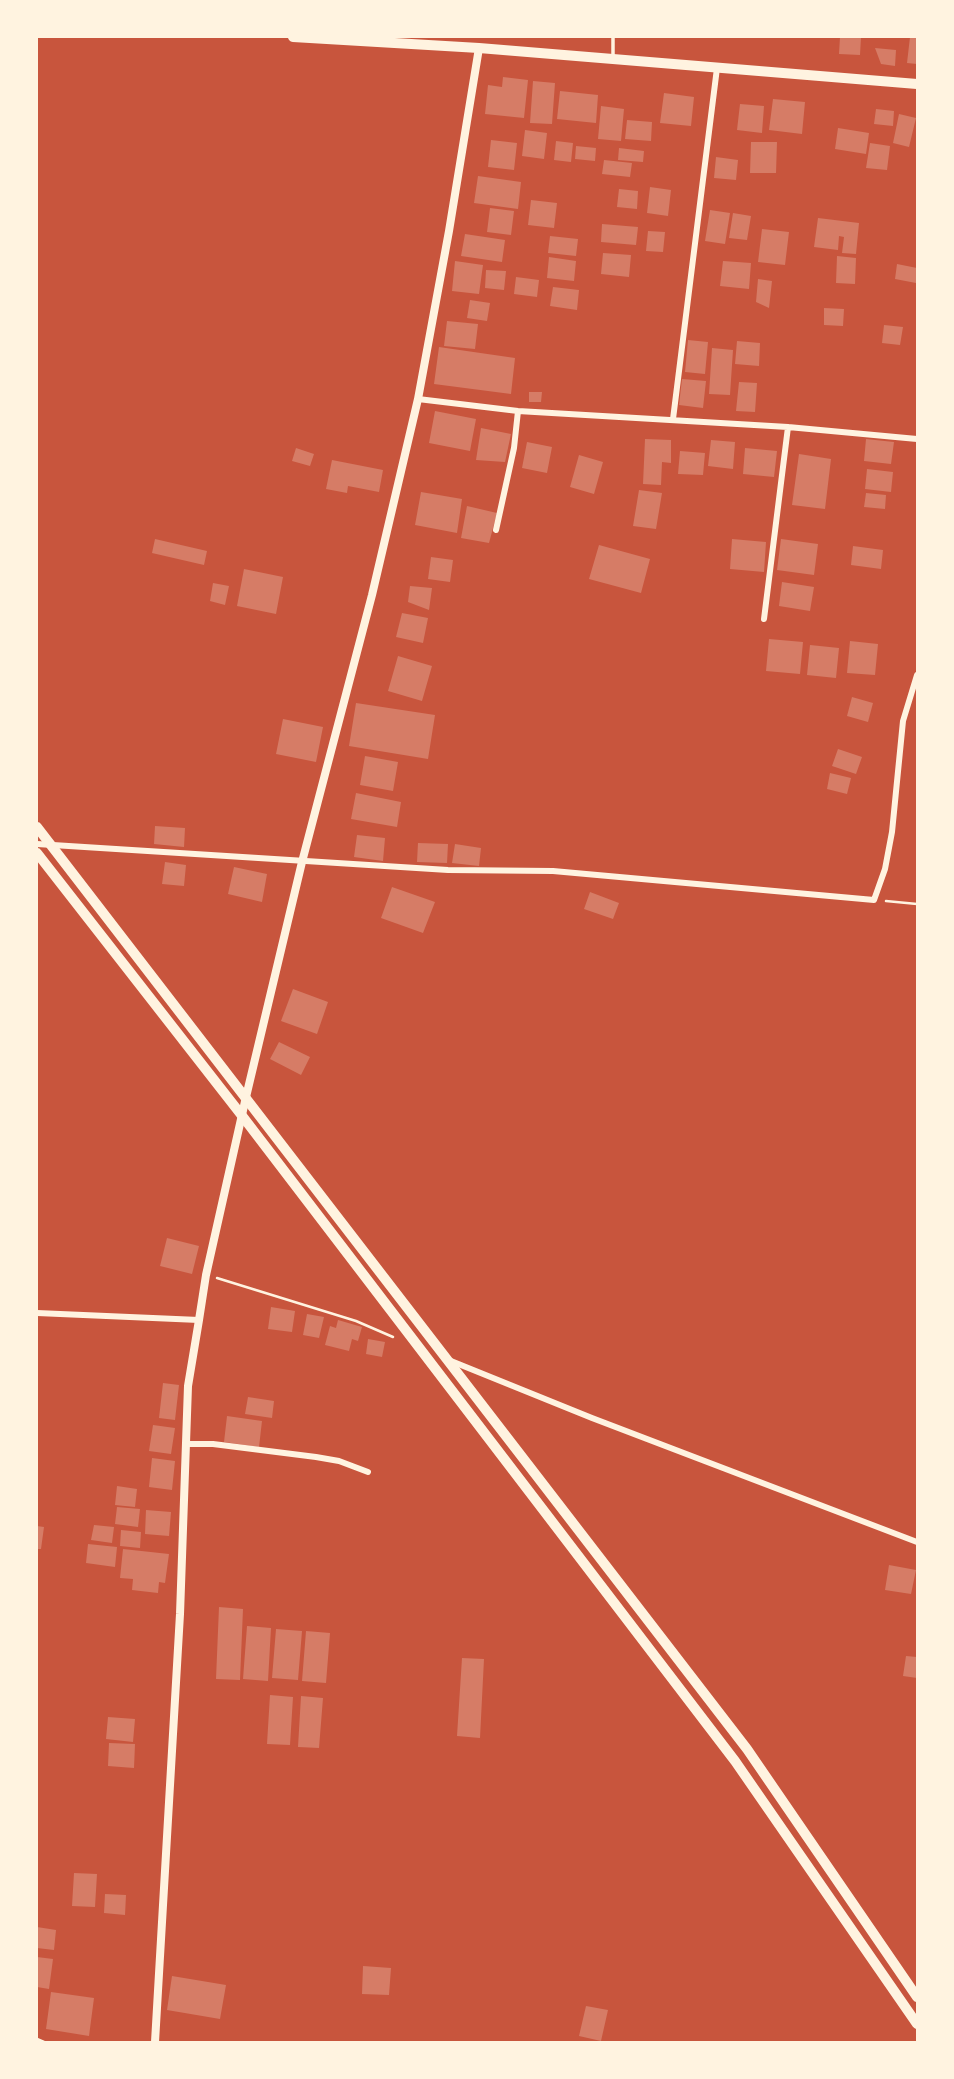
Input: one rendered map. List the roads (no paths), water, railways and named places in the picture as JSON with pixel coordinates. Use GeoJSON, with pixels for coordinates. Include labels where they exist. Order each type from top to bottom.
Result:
{"type":"FeatureCollection","features":[{"type":"Feature","properties":{"kind":"main road"},"geometry":{"type":"LineString","coordinates":[[293,37],[479,48],[917,84]]}},
{"type":"Feature","properties":{"kind":"main road"},"geometry":{"type":"LineString","coordinates":[[37,827],[747,1749],[917,1997]]}},
{"type":"Feature","properties":{"kind":"main road"},"geometry":{"type":"LineString","coordinates":[[37,853],[243,1116],[734,1761],[917,2024]]}},
{"type":"Feature","properties":{"kind":"street"},"geometry":{"type":"LineString","coordinates":[[155,2042],[180,1614],[188,1386],[206,1275],[302,862],[372,595],[418,399],[479,48]]}},
{"type":"Feature","properties":{"kind":"street"},"geometry":{"type":"LineString","coordinates":[[673,419],[717,68]]}},
{"type":"Feature","properties":{"kind":"street"},"geometry":{"type":"LineString","coordinates":[[418,399],[518,411],[789,427],[917,439]]}},
{"type":"Feature","properties":{"kind":"street"},"geometry":{"type":"LineString","coordinates":[[496,530],[514,448],[518,411]]}},
{"type":"Feature","properties":{"kind":"street"},"geometry":{"type":"LineString","coordinates":[[764,619],[789,427]]}},
{"type":"Feature","properties":{"kind":"street"},"geometry":{"type":"LineString","coordinates":[[37,844],[447,870],[553,871],[874,900],[892,832],[903,721],[917,675]]}},
{"type":"Feature","properties":{"kind":"street"},"geometry":{"type":"LineString","coordinates":[[37,1313],[199,1320]]}},
{"type":"Feature","properties":{"kind":"street"},"geometry":{"type":"LineString","coordinates":[[449,1360],[592,1418],[917,1542]]}},
{"type":"Feature","properties":{"kind":"street"},"geometry":{"type":"LineString","coordinates":[[186,1444],[214,1444],[316,1457],[340,1461],[369,1472]]}},
{"type":"Feature","properties":{"kind":"lane"},"geometry":{"type":"LineString","coordinates":[[613,37],[613,59]]}}]}
